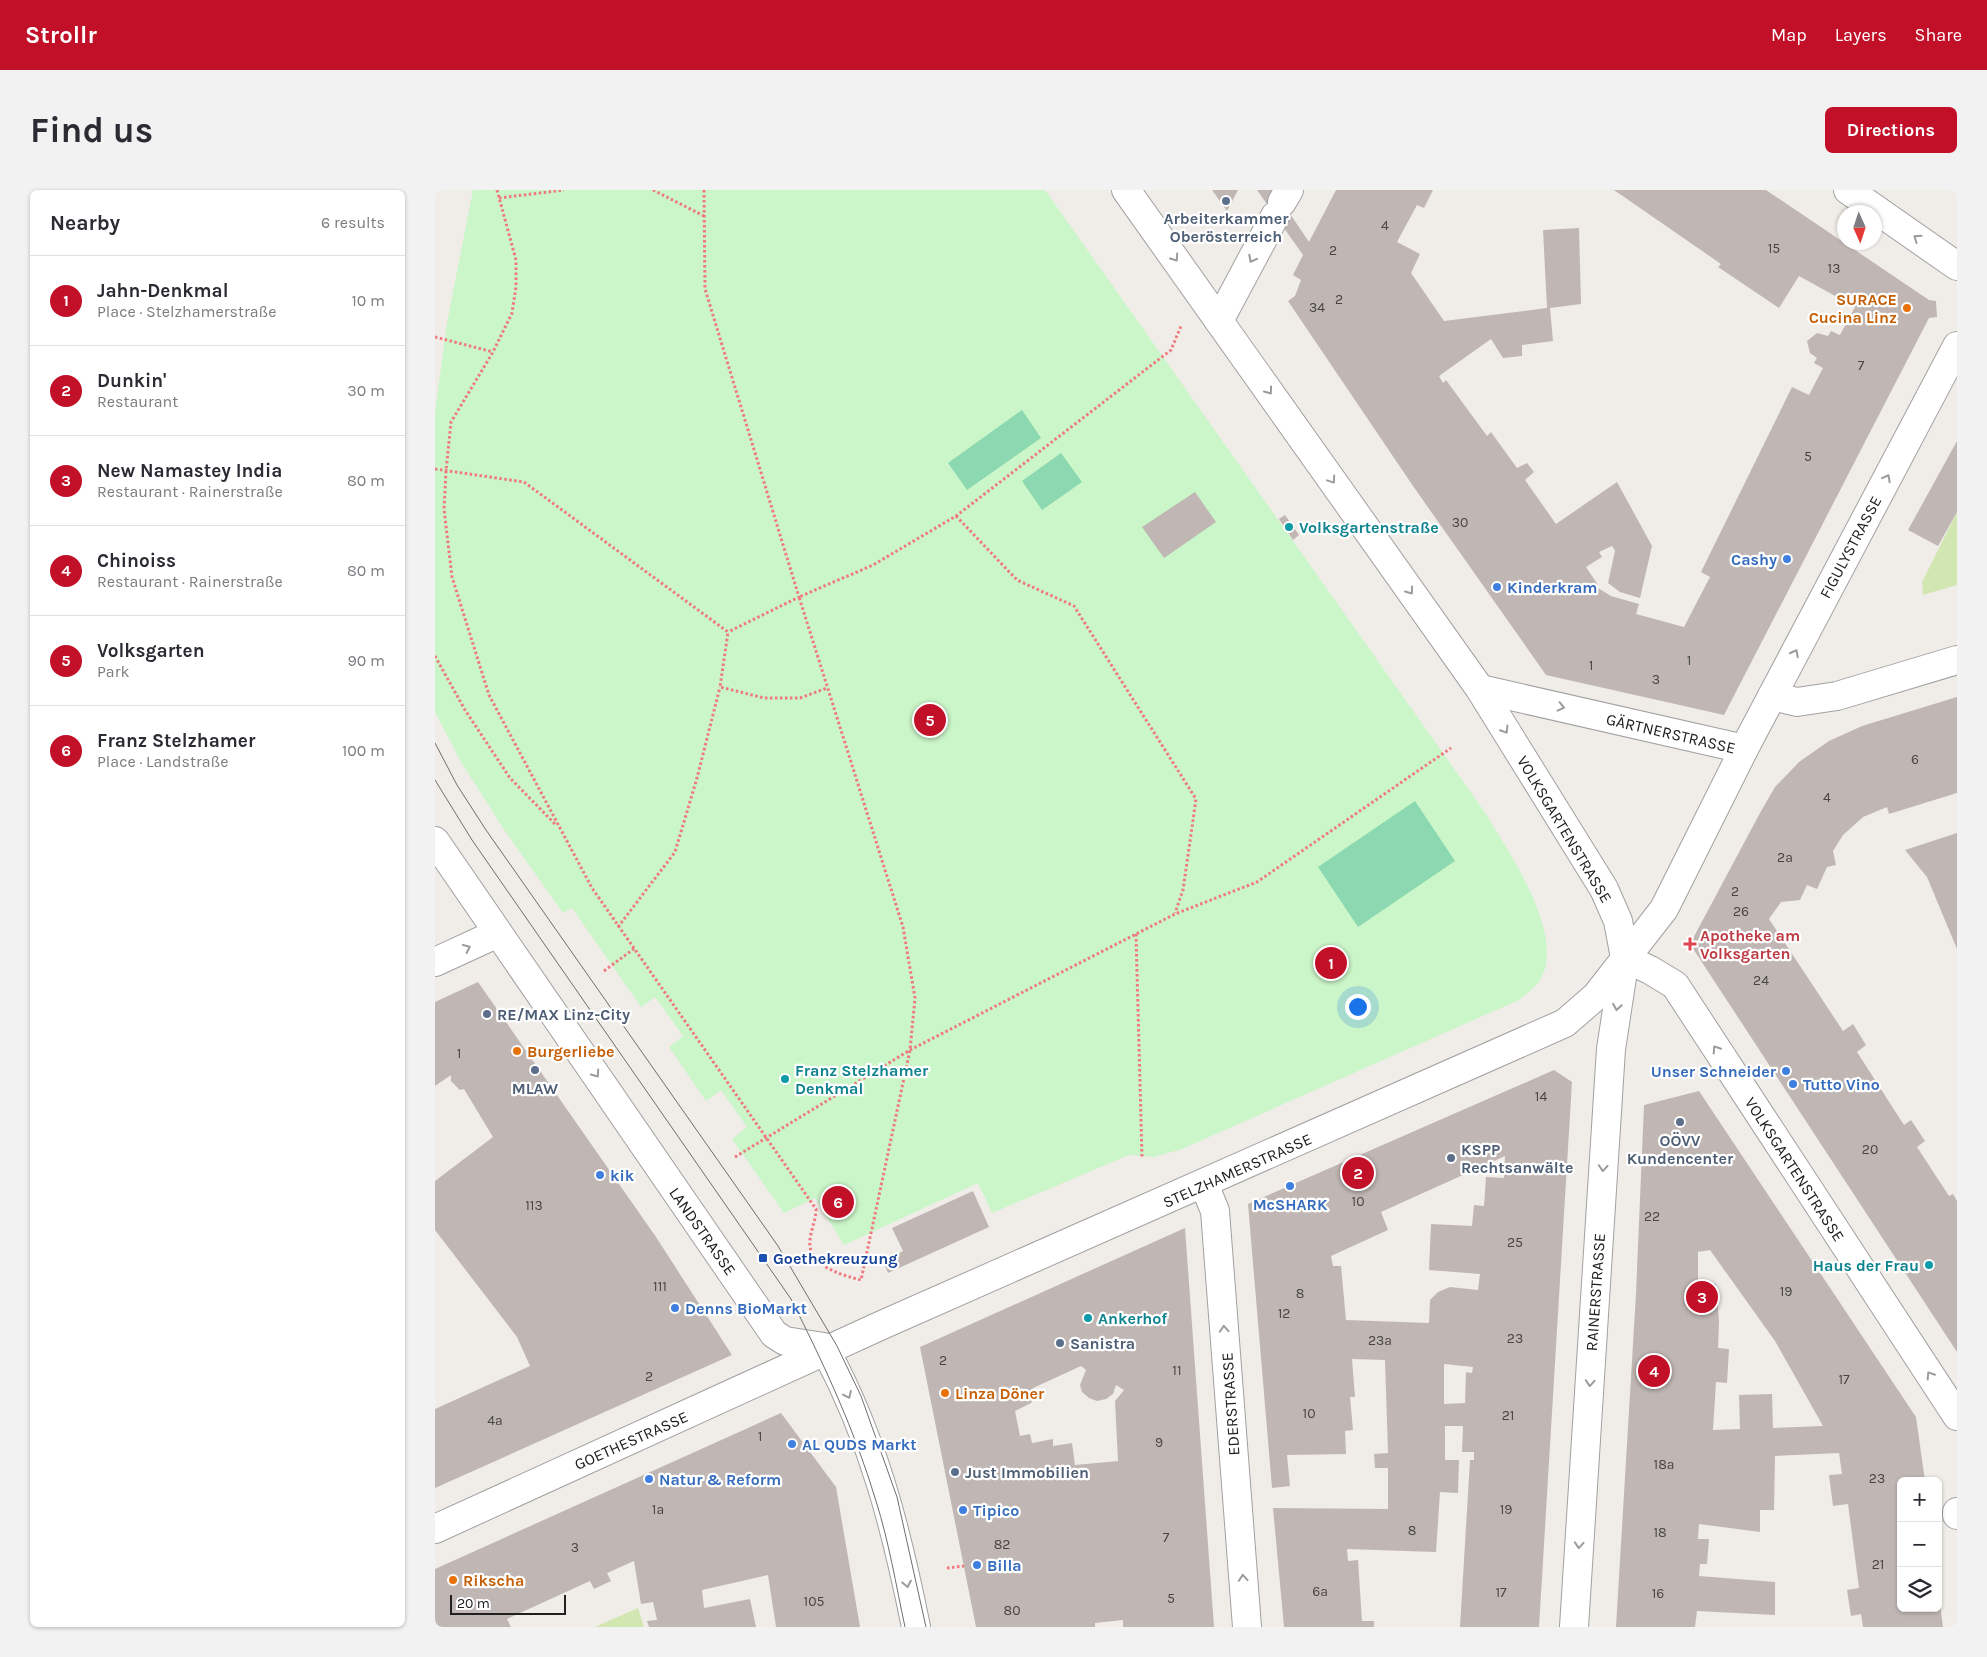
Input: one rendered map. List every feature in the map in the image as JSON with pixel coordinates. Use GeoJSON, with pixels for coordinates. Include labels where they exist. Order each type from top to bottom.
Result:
{"type":"FeatureCollection","features":[{"type":"Feature","properties":{"kind":"street","name":"VOLKSGARTENSTRASSE"},"geometry":{"type":"LineString","coordinates":[[1126,190],[1480,689],[1604,889],[1618,921],[1625,958],[1651,970],[1675,986],[1957,1416]]}},
{"type":"Feature","properties":{"kind":"street"},"geometry":{"type":"LineString","coordinates":[[1848,190],[1957,266]]}},
{"type":"Feature","properties":{"kind":"street"},"geometry":{"type":"LineString","coordinates":[[1219,322],[1282,203]]}},
{"type":"Feature","properties":{"kind":"street","name":"FIGULYSTRASSE"},"geometry":{"type":"LineString","coordinates":[[1744,749],[1957,346]]}},
{"type":"Feature","properties":{"kind":"street"},"geometry":{"type":"LineString","coordinates":[[1773,696],[1797,702],[1837,696],[1957,660]]}},
{"type":"Feature","properties":{"kind":"street","name":"GÄRTNERSTRASSE"},"geometry":{"type":"LineString","coordinates":[[1480,689],[1744,749],[1664,909],[1625,958]]}},
{"type":"Feature","properties":{"kind":"street","name":"LANDSTRASSE"},"geometry":{"type":"LineString","coordinates":[[435,841],[774,1334],[785,1342],[824,1347],[827,1351]]}},
{"type":"Feature","properties":{"kind":"street"},"geometry":{"type":"LineString","coordinates":[[435,962],[498,933]]}},
{"type":"Feature","properties":{"kind":"street","name":"STELZHAMERSTRASSE"},"geometry":{"type":"LineString","coordinates":[[827,1351],[1565,1023],[1596,996],[1625,958]]}},
{"type":"Feature","properties":{"kind":"street","name":"RAINERSTRASSE"},"geometry":{"type":"LineString","coordinates":[[1574,1627],[1611,1049],[1625,958]]}},
{"type":"Feature","properties":{"kind":"street","name":"EDERSTRASSE"},"geometry":{"type":"LineString","coordinates":[[1204,1184],[1215,1211],[1247,1627]]}},
{"type":"Feature","properties":{"kind":"street"},"geometry":{"type":"LineString","coordinates":[[827,1351],[851,1401],[877,1466],[899,1542],[916,1627]]}},
{"type":"Feature","properties":{"kind":"street","name":"GOETHESTRASSE"},"geometry":{"type":"LineString","coordinates":[[435,1529],[827,1351]]}},
{"type":"Feature","properties":{"kind":"path"},"geometry":{"type":"LineString","coordinates":[[497,190],[516,260],[516,287],[512,313],[493,352],[451,422],[444,509],[452,577],[486,686],[592,888],[816,1209],[809,1240],[810,1250],[817,1262],[826,1268],[861,1280],[910,1050],[915,998],[903,927],[827,688],[705,289],[704,190]]}},
{"type":"Feature","properties":{"kind":"path"},"geometry":{"type":"LineString","coordinates":[[499,198],[564,190]]}},
{"type":"Feature","properties":{"kind":"path"},"geometry":{"type":"LineString","coordinates":[[653,190],[704,216]]}},
{"type":"Feature","properties":{"kind":"path"},"geometry":{"type":"LineString","coordinates":[[435,337],[493,352]]}},
{"type":"Feature","properties":{"kind":"path"},"geometry":{"type":"LineString","coordinates":[[728,632],[799,597],[873,564],[956,516],[1171,350]]}},
{"type":"Feature","properties":{"kind":"path"},"geometry":{"type":"LineString","coordinates":[[435,469],[524,482],[728,632]]}},
{"type":"Feature","properties":{"kind":"path"},"geometry":{"type":"LineString","coordinates":[[956,516],[1017,580],[1074,606],[1196,799],[1183,890],[1175,914]]}},
{"type":"Feature","properties":{"kind":"path"},"geometry":{"type":"LineString","coordinates":[[618,927],[675,852],[697,778],[720,687],[728,632]]}},
{"type":"Feature","properties":{"kind":"path"},"geometry":{"type":"LineString","coordinates":[[435,656],[465,710],[510,778],[560,828]]}},
{"type":"Feature","properties":{"kind":"path"},"geometry":{"type":"LineString","coordinates":[[720,687],[773,698],[799,698],[827,688]]}},
{"type":"Feature","properties":{"kind":"path"},"geometry":{"type":"LineString","coordinates":[[735,1157],[910,1050],[1175,914],[1257,882],[1451,748]]}},
{"type":"Feature","properties":{"kind":"path"},"geometry":{"type":"LineString","coordinates":[[1136,934],[1143,1158]]}},
{"type":"Feature","properties":{"kind":"path"},"geometry":{"type":"LineString","coordinates":[[604,971],[635,948]]}},
{"type":"Feature","properties":{"kind":"path"},"geometry":{"type":"LineString","coordinates":[[947,1568],[964,1566]]}},
{"type":"Feature","properties":{"kind":"green space"},"geometry":{"type":"Polygon","coordinates":[[[473,190],[1045,190],[1486,814],[1517,866],[1537,906],[1547,946],[1545,970],[1540,980],[1519,1000],[1182,1149],[1154,1157],[1129,1155],[992,1213],[978,1183],[844,1245],[815,1198],[784,1213],[732,1139],[747,1127],[721,1090],[706,1101],[669,1047],[683,1036],[655,997],[641,1007],[572,908],[563,913],[505,831],[461,762],[435,712],[435,412],[447,323],[473,190]]]}},
{"type":"Feature","properties":{"kind":"green space"},"geometry":{"type":"Polygon","coordinates":[[[1022,410],[1041,438],[967,490],[948,463],[1022,410]]]}},
{"type":"Feature","properties":{"kind":"green space"},"geometry":{"type":"Polygon","coordinates":[[[1061,453],[1082,482],[1042,510],[1022,481],[1061,453]]]}},
{"type":"Feature","properties":{"kind":"green space"},"geometry":{"type":"Polygon","coordinates":[[[1957,512],[1957,585],[1923,595],[1922,582],[1957,512]]]}},
{"type":"Feature","properties":{"kind":"green space"},"geometry":{"type":"Polygon","coordinates":[[[1415,801],[1455,861],[1358,927],[1318,867],[1415,801]]]}},
{"type":"Feature","properties":{"kind":"green space"},"geometry":{"type":"Polygon","coordinates":[[[638,1608],[644,1627],[595,1627],[638,1608]]]}},
{"type":"Feature","properties":{"kind":"building","name":"Arbeiterkammer Oberösterreich"},"geometry":{"type":"Polygon","coordinates":[[[1212,190],[1238,190],[1227,211],[1212,190]]]}},
{"type":"Feature","properties":{"kind":"building"},"geometry":{"type":"Polygon","coordinates":[[[1257,190],[1274,190],[1309,242],[1336,190],[1433,190],[1424,208],[1417,205],[1397,242],[1420,254],[1411,273],[1444,321],[1547,308],[1543,230],[1579,228],[1581,304],[1550,308],[1553,341],[1522,345],[1522,356],[1503,358],[1491,339],[1439,376],[1443,383],[1446,380],[1487,436],[1491,432],[1517,468],[1527,463],[1534,472],[1525,480],[1556,524],[1617,482],[1652,546],[1640,598],[1620,592],[1608,583],[1615,551],[1612,546],[1599,552],[1602,557],[1586,567],[1598,588],[1611,596],[1639,604],[1636,614],[1684,627],[1710,577],[1701,572],[1792,387],[1809,395],[1823,368],[1814,363],[1817,358],[1810,353],[1807,341],[1817,333],[1828,336],[1831,331],[1840,335],[1855,307],[1799,276],[1779,308],[1718,267],[1721,264],[1614,190],[1766,190],[1837,238],[1837,250],[1855,250],[1929,300],[1936,301],[1937,317],[1929,318],[1724,715],[1546,675],[1413,486],[1288,301],[1295,296],[1301,280],[1293,275],[1303,255],[1257,190]]]}},
{"type":"Feature","properties":{"kind":"building"},"geometry":{"type":"Polygon","coordinates":[[[1957,441],[1957,512],[1938,546],[1908,530],[1957,441]]]}},
{"type":"Feature","properties":{"kind":"building"},"geometry":{"type":"Polygon","coordinates":[[[1195,492],[1216,522],[1164,558],[1142,527],[1195,492]]]}},
{"type":"Feature","properties":{"kind":"building","name":"Volksgartenstraße"},"geometry":{"type":"Polygon","coordinates":[[[1285,515],[1299,535],[1293,540],[1279,519],[1285,515]]]}},
{"type":"Feature","properties":{"kind":"building"},"geometry":{"type":"Polygon","coordinates":[[[1957,697],[1957,793],[1889,814],[1887,807],[1863,817],[1843,835],[1833,851],[1836,865],[1827,867],[1817,889],[1807,885],[1800,900],[1781,902],[1769,919],[1843,1031],[1853,1024],[1866,1045],[1857,1052],[1904,1125],[1911,1120],[1925,1141],[1917,1147],[1949,1196],[1953,1194],[1957,1201],[1957,1352],[1690,944],[1775,787],[1799,762],[1829,741],[1862,726],[1957,697]]]}},
{"type":"Feature","properties":{"kind":"building"},"geometry":{"type":"Polygon","coordinates":[[[1957,833],[1957,949],[1927,877],[1905,850],[1957,833]]]}},
{"type":"Feature","properties":{"kind":"building"},"geometry":{"type":"Polygon","coordinates":[[[478,982],[656,1237],[732,1355],[435,1488],[435,1409],[530,1366],[517,1337],[435,1230],[435,1181],[493,1137],[464,1089],[460,1090],[451,1081],[451,1075],[435,1086],[435,1002],[478,982]]]}},
{"type":"Feature","properties":{"kind":"building"},"geometry":{"type":"Polygon","coordinates":[[[1554,1070],[1572,1082],[1539,1627],[1460,1627],[1470,1460],[1474,1460],[1474,1452],[1462,1452],[1463,1426],[1445,1426],[1445,1460],[1459,1460],[1458,1493],[1440,1492],[1436,1552],[1347,1549],[1348,1561],[1358,1560],[1362,1621],[1374,1621],[1374,1627],[1284,1627],[1273,1508],[1388,1509],[1388,1468],[1375,1468],[1374,1454],[1388,1453],[1385,1360],[1352,1359],[1355,1397],[1350,1397],[1353,1430],[1345,1431],[1346,1454],[1287,1455],[1290,1486],[1272,1488],[1248,1204],[1554,1070]],[[1505,1156],[1381,1212],[1388,1230],[1331,1256],[1333,1266],[1341,1266],[1346,1320],[1429,1323],[1430,1300],[1438,1292],[1450,1287],[1478,1290],[1480,1274],[1429,1270],[1431,1224],[1472,1226],[1474,1205],[1484,1206],[1486,1177],[1504,1178],[1505,1156]],[[1444,1364],[1444,1404],[1465,1403],[1466,1372],[1472,1373],[1473,1367],[1444,1364]]]}},
{"type":"Feature","properties":{"kind":"building"},"geometry":{"type":"Polygon","coordinates":[[[1699,1091],[1916,1417],[1924,1477],[1897,1477],[1897,1612],[1941,1612],[1943,1627],[1863,1627],[1861,1614],[1851,1616],[1847,1590],[1859,1588],[1848,1504],[1833,1506],[1829,1475],[1842,1474],[1839,1453],[1775,1456],[1774,1510],[1760,1510],[1760,1532],[1699,1524],[1698,1539],[1709,1539],[1707,1564],[1700,1564],[1699,1576],[1775,1582],[1775,1615],[1697,1611],[1695,1627],[1616,1627],[1636,1294],[1644,1105],[1699,1091]],[[1710,1250],[1698,1252],[1698,1281],[1716,1284],[1719,1321],[1718,1348],[1729,1349],[1727,1383],[1716,1382],[1713,1430],[1740,1429],[1739,1395],[1772,1394],[1773,1428],[1823,1426],[1775,1341],[1710,1250]]]}},
{"type":"Feature","properties":{"kind":"building"},"geometry":{"type":"Polygon","coordinates":[[[973,1191],[989,1227],[888,1273],[883,1261],[903,1251],[892,1228],[973,1191]]]}},
{"type":"Feature","properties":{"kind":"building"},"geometry":{"type":"Polygon","coordinates":[[[1185,1228],[1214,1627],[1123,1627],[1123,1620],[1095,1623],[1095,1627],[976,1627],[920,1347],[1185,1228]],[[1081,1366],[1033,1388],[1034,1397],[1031,1403],[1015,1411],[1020,1436],[1030,1434],[1032,1443],[1053,1439],[1053,1446],[1072,1443],[1075,1465],[1118,1461],[1115,1401],[1124,1390],[1116,1385],[1113,1394],[1106,1399],[1097,1401],[1089,1398],[1082,1392],[1080,1385],[1086,1370],[1081,1366]]]}},
{"type":"Feature","properties":{"kind":"building"},"geometry":{"type":"Polygon","coordinates":[[[781,1413],[836,1487],[860,1627],[776,1627],[768,1575],[702,1590],[704,1608],[750,1599],[756,1627],[649,1627],[647,1621],[657,1620],[653,1602],[641,1604],[634,1561],[607,1573],[611,1581],[594,1589],[590,1581],[507,1619],[511,1627],[435,1627],[435,1569],[781,1413]]]}},
{"type":"Feature","properties":{"kind":"tram line"},"geometry":{"type":"LineString","coordinates":[[435,743],[457,785],[486,830],[778,1246],[837,1346],[861,1396],[897,1497],[926,1627]]}},
{"type":"Feature","properties":{"kind":"tram line"},"geometry":{"type":"LineString","coordinates":[[435,780],[472,840],[791,1299],[838,1398],[859,1449],[885,1532],[905,1627]]}},
{"type":"Feature","properties":{"kind":"place","name":"Arbeiterkammer Oberösterreich"},"geometry":{"type":"Point","coordinates":[1226,201]}},
{"type":"Feature","properties":{"kind":"place","name":"SURACE Cucina Linz"},"geometry":{"type":"Point","coordinates":[1907,308]}},
{"type":"Feature","properties":{"kind":"place","name":"Volksgartenstraße"},"geometry":{"type":"Point","coordinates":[1289,527]}},
{"type":"Feature","properties":{"kind":"place","name":"Cashy"},"geometry":{"type":"Point","coordinates":[1787,559]}},
{"type":"Feature","properties":{"kind":"place","name":"Kinderkram"},"geometry":{"type":"Point","coordinates":[1497,587]}},
{"type":"Feature","properties":{"kind":"place","name":"Volksgarten"},"geometry":{"type":"Point","coordinates":[930,720]}},
{"type":"Feature","properties":{"kind":"place","name":"Apotheke am Volksgarten"},"geometry":{"type":"Point","coordinates":[1690,944]}},
{"type":"Feature","properties":{"kind":"place","name":"Jahn-Denkmal"},"geometry":{"type":"Point","coordinates":[1331,963]}},
{"type":"Feature","properties":{"kind":"place","name":"RE/MAX Linz-City"},"geometry":{"type":"Point","coordinates":[487,1014]}},
{"type":"Feature","properties":{"kind":"place","name":"Burgerliebe"},"geometry":{"type":"Point","coordinates":[517,1051]}},
{"type":"Feature","properties":{"kind":"place","name":"MLAW"},"geometry":{"type":"Point","coordinates":[535,1070]}},
{"type":"Feature","properties":{"kind":"place","name":"Unser Schneider"},"geometry":{"type":"Point","coordinates":[1786,1071]}},
{"type":"Feature","properties":{"kind":"place","name":"Franz Stelzhamer Denkmal"},"geometry":{"type":"Point","coordinates":[785,1079]}},
{"type":"Feature","properties":{"kind":"place","name":"Tutto Vino"},"geometry":{"type":"Point","coordinates":[1793,1084]}},
{"type":"Feature","properties":{"kind":"place","name":"OÖVV Kundencenter"},"geometry":{"type":"Point","coordinates":[1680,1122]}},
{"type":"Feature","properties":{"kind":"place","name":"KSPP Rechtsanwälte"},"geometry":{"type":"Point","coordinates":[1451,1158]}},
{"type":"Feature","properties":{"kind":"place","name":"Dunkin'"},"geometry":{"type":"Point","coordinates":[1358,1173]}},
{"type":"Feature","properties":{"kind":"place","name":"kik"},"geometry":{"type":"Point","coordinates":[600,1175]}},
{"type":"Feature","properties":{"kind":"place","name":"McSHARK"},"geometry":{"type":"Point","coordinates":[1290,1186]}},
{"type":"Feature","properties":{"kind":"place","name":"Franz Stelzhamer"},"geometry":{"type":"Point","coordinates":[838,1202]}},
{"type":"Feature","properties":{"kind":"place","name":"Goethekreuzung"},"geometry":{"type":"Point","coordinates":[763,1258]}},
{"type":"Feature","properties":{"kind":"place","name":"Haus der Frau"},"geometry":{"type":"Point","coordinates":[1929,1265]}},
{"type":"Feature","properties":{"kind":"place","name":"New Namastey India"},"geometry":{"type":"Point","coordinates":[1702,1297]}},
{"type":"Feature","properties":{"kind":"place","name":"Denns BioMarkt"},"geometry":{"type":"Point","coordinates":[675,1308]}},
{"type":"Feature","properties":{"kind":"place","name":"Ankerhof"},"geometry":{"type":"Point","coordinates":[1088,1318]}},
{"type":"Feature","properties":{"kind":"place","name":"Sanistra"},"geometry":{"type":"Point","coordinates":[1060,1343]}},
{"type":"Feature","properties":{"kind":"place","name":"Chinoiss"},"geometry":{"type":"Point","coordinates":[1654,1371]}},
{"type":"Feature","properties":{"kind":"place","name":"Linza Döner"},"geometry":{"type":"Point","coordinates":[945,1393]}},
{"type":"Feature","properties":{"kind":"place","name":"AL QUDS Markt"},"geometry":{"type":"Point","coordinates":[792,1444]}},
{"type":"Feature","properties":{"kind":"place","name":"Just Immobilien"},"geometry":{"type":"Point","coordinates":[955,1472]}},
{"type":"Feature","properties":{"kind":"place","name":"Natur & Reform"},"geometry":{"type":"Point","coordinates":[649,1479]}},
{"type":"Feature","properties":{"kind":"place","name":"Tipico"},"geometry":{"type":"Point","coordinates":[963,1510]}},
{"type":"Feature","properties":{"kind":"place","name":"Billa"},"geometry":{"type":"Point","coordinates":[977,1565]}},
{"type":"Feature","properties":{"kind":"place","name":"Rikscha"},"geometry":{"type":"Point","coordinates":[453,1580]}}]}
